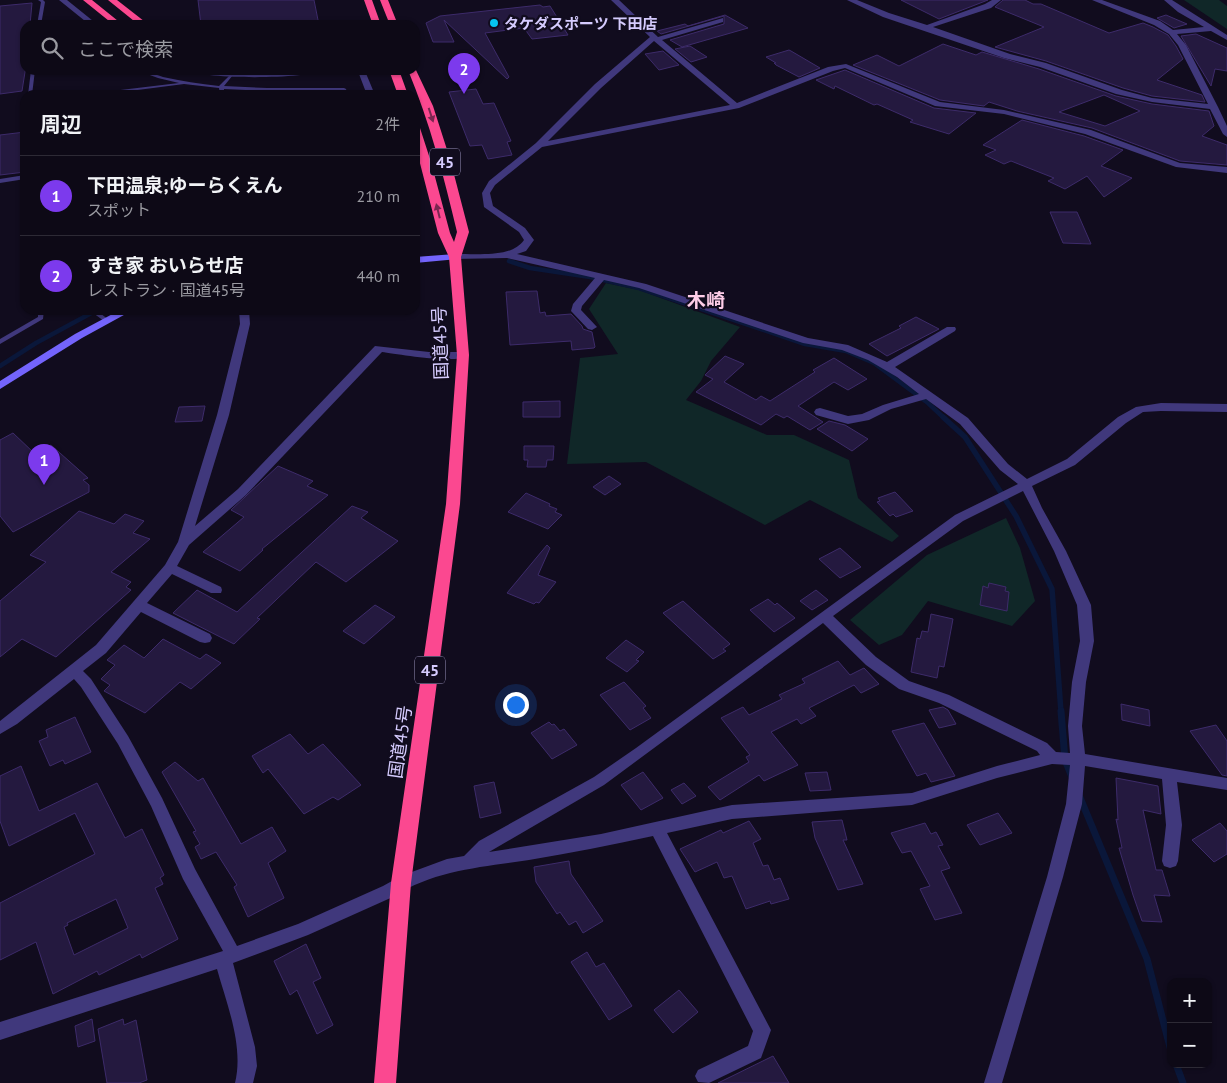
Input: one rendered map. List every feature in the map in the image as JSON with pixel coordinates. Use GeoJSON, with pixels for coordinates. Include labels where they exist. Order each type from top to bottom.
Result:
{"type":"FeatureCollection","features":[{"type":"Feature","properties":{"kind":"highway"},"geometry":{"type":"LineString","coordinates":[[87,0],[113,20]]}},
{"type":"Feature","properties":{"kind":"highway"},"geometry":{"type":"LineString","coordinates":[[112,0],[138,20]]}},
{"type":"Feature","properties":{"kind":"highway"},"geometry":{"type":"LineString","coordinates":[[368,0],[375,20]]}},
{"type":"Feature","properties":{"kind":"highway"},"geometry":{"type":"LineString","coordinates":[[384,0],[392,20]]}},
{"type":"Feature","properties":{"kind":"highway"},"geometry":{"type":"LineString","coordinates":[[396,75],[401,90]]}},
{"type":"Feature","properties":{"kind":"highway","name":"国道45号"},"geometry":{"type":"LineString","coordinates":[[415,75],[428,106],[445,159],[463,232],[455,257]]}},
{"type":"Feature","properties":{"kind":"highway","name":"国道45号"},"geometry":{"type":"LineString","coordinates":[[384,1083],[401,883],[453,504],[463,355],[455,257],[444,233],[420,143]]}},
{"type":"Feature","properties":{"kind":"street"},"geometry":{"type":"LineString","coordinates":[[63,0],[88,20]]}},
{"type":"Feature","properties":{"kind":"street"},"geometry":{"type":"LineString","coordinates":[[615,0],[656,38],[736,106]]}},
{"type":"Feature","properties":{"kind":"street"},"geometry":{"type":"LineString","coordinates":[[851,0],[886,16],[930,28],[1008,56],[1043,65],[1119,92],[1152,100],[1214,107]]}},
{"type":"Feature","properties":{"kind":"street"},"geometry":{"type":"LineString","coordinates":[[930,28],[931,24],[988,6],[998,0]]}},
{"type":"Feature","properties":{"kind":"street"},"geometry":{"type":"LineString","coordinates":[[1096,0],[1157,23],[1172,32],[1182,45],[1227,134]]}},
{"type":"Feature","properties":{"kind":"street"},"geometry":{"type":"LineString","coordinates":[[1168,0],[1227,38]]}},
{"type":"Feature","properties":{"kind":"street"},"geometry":{"type":"LineString","coordinates":[[508,255],[523,249],[529,240],[522,230],[489,207],[486,193],[492,183],[539,145],[598,86],[656,38],[720,20]]}},
{"type":"Feature","properties":{"kind":"street"},"geometry":{"type":"LineString","coordinates":[[1172,32],[1211,29]]}},
{"type":"Feature","properties":{"kind":"street"},"geometry":{"type":"LineString","coordinates":[[539,145],[736,106],[831,69],[846,66],[938,104],[1004,112],[1088,132],[1179,165],[1227,170]]}},
{"type":"Feature","properties":{"kind":"street"},"geometry":{"type":"LineString","coordinates":[[363,75],[369,90]]}},
{"type":"Feature","properties":{"kind":"street"},"geometry":{"type":"LineString","coordinates":[[420,260],[508,255],[642,286],[807,341],[844,347],[872,358],[887,367],[964,421],[1004,467],[1025,483],[1036,508],[1060,551],[1084,605],[1087,641],[1079,682],[1075,726],[1078,759],[1074,804],[1055,877],[993,1083]]}},
{"type":"Feature","properties":{"kind":"street"},"geometry":{"type":"LineString","coordinates":[[592,327],[576,311],[577,306],[602,276]]}},
{"type":"Feature","properties":{"kind":"street"},"geometry":{"type":"LineString","coordinates":[[0,386],[117,315]]}},
{"type":"Feature","properties":{"kind":"street"},"geometry":{"type":"LineString","coordinates":[[0,728],[101,649],[170,568],[184,542],[223,415],[245,324],[244,315]]}},
{"type":"Feature","properties":{"kind":"street"},"geometry":{"type":"LineString","coordinates":[[887,367],[951,329]]}},
{"type":"Feature","properties":{"kind":"street"},"geometry":{"type":"LineString","coordinates":[[184,542],[242,492],[378,348],[429,355],[463,355]]}},
{"type":"Feature","properties":{"kind":"street"},"geometry":{"type":"LineString","coordinates":[[820,412],[848,420],[865,417],[887,407],[927,394]]}},
{"type":"Feature","properties":{"kind":"street"},"geometry":{"type":"LineString","coordinates":[[469,862],[484,846],[599,781],[642,752],[959,518],[1025,483],[1071,462],[1122,420],[1140,409],[1161,407],[1227,408]]}},
{"type":"Feature","properties":{"kind":"street"},"geometry":{"type":"LineString","coordinates":[[170,568],[216,590]]}},
{"type":"Feature","properties":{"kind":"street"},"geometry":{"type":"LineString","coordinates":[[139,605],[205,638]]}},
{"type":"Feature","properties":{"kind":"street"},"geometry":{"type":"LineString","coordinates":[[824,616],[871,661],[904,685],[960,706],[1042,748],[1052,758]]}},
{"type":"Feature","properties":{"kind":"street"},"geometry":{"type":"LineString","coordinates":[[74,670],[86,683],[123,740],[157,803],[188,874],[219,926],[228,957],[246,1047],[248,1066],[244,1083]]}},
{"type":"Feature","properties":{"kind":"street"},"geometry":{"type":"LineString","coordinates":[[0,1031],[228,957],[302,930],[389,891],[401,883],[447,866],[601,841],[732,812],[912,799],[998,772],[1052,758],[1078,759],[1227,784]]}},
{"type":"Feature","properties":{"kind":"street"},"geometry":{"type":"LineString","coordinates":[[1169,775],[1174,824],[1170,861]]}},
{"type":"Feature","properties":{"kind":"street"},"geometry":{"type":"LineString","coordinates":[[657,829],[762,1030],[756,1052],[704,1076]]}},
{"type":"Feature","properties":{"kind":"lane"},"geometry":{"type":"LineString","coordinates":[[39,20],[43,2],[40,0]]}},
{"type":"Feature","properties":{"kind":"lane"},"geometry":{"type":"LineString","coordinates":[[31,90],[32,75]]}},
{"type":"Feature","properties":{"kind":"lane"},"geometry":{"type":"LineString","coordinates":[[153,75],[188,84]]}},
{"type":"Feature","properties":{"kind":"lane"},"geometry":{"type":"LineString","coordinates":[[221,90],[221,86],[231,75]]}},
{"type":"Feature","properties":{"kind":"lane"},"geometry":{"type":"LineString","coordinates":[[133,90],[188,84],[344,90]]}},
{"type":"Feature","properties":{"kind":"lane"},"geometry":{"type":"LineString","coordinates":[[0,181],[20,178]]}},
{"type":"Feature","properties":{"kind":"lane"},"geometry":{"type":"LineString","coordinates":[[0,342],[40,318],[40,315]]}},
{"type":"Feature","properties":{"kind":"lane"},"geometry":{"type":"LineString","coordinates":[[99,315],[106,320]]}},
{"type":"Feature","properties":{"kind":"green space"},"geometry":{"type":"Polygon","coordinates":[[[1184,0],[1219,0],[1227,6],[1227,29],[1184,0]]]}},
{"type":"Feature","properties":{"kind":"green space"},"geometry":{"type":"Polygon","coordinates":[[[606,283],[639,290],[740,327],[711,361],[701,381],[686,400],[767,435],[794,435],[849,460],[858,498],[899,536],[892,542],[810,500],[765,525],[646,462],[567,464],[580,358],[618,354],[589,309],[606,283]]]}},
{"type":"Feature","properties":{"kind":"green space"},"geometry":{"type":"Polygon","coordinates":[[[1006,518],[1020,548],[1035,601],[1012,626],[928,601],[902,635],[879,645],[850,620],[927,555],[1006,518]]]}},
{"type":"Feature","properties":{"kind":"building"},"geometry":{"type":"Polygon","coordinates":[[[198,0],[314,0],[318,20],[200,20],[198,0]]]}},
{"type":"Feature","properties":{"kind":"building"},"geometry":{"type":"Polygon","coordinates":[[[901,0],[988,0],[939,19],[901,0]]]}},
{"type":"Feature","properties":{"kind":"building"},"geometry":{"type":"Polygon","coordinates":[[[1003,0],[1025,0],[1033,4],[1041,4],[1109,33],[1143,23],[1153,27],[1168,35],[1183,59],[1157,80],[1202,95],[1205,102],[1152,96],[1046,61],[995,47],[1044,27],[995,7],[1003,0]]]}},
{"type":"Feature","properties":{"kind":"building"},"geometry":{"type":"Polygon","coordinates":[[[32,3],[30,20],[20,20],[20,75],[25,75],[22,90],[0,94],[0,6],[32,3]]]}},
{"type":"Feature","properties":{"kind":"building","name":"タケダスポーツ 下田店"},"geometry":{"type":"Polygon","coordinates":[[[540,5],[543,7],[550,6],[568,35],[532,39],[524,28],[485,33],[509,77],[507,79],[444,20],[454,42],[433,42],[426,23],[440,16],[540,5]]]}},
{"type":"Feature","properties":{"kind":"building"},"geometry":{"type":"Polygon","coordinates":[[[725,15],[748,28],[682,47],[670,40],[724,24],[724,16],[661,34],[657,31],[685,24],[688,26],[725,15]]]}},
{"type":"Feature","properties":{"kind":"building"},"geometry":{"type":"Polygon","coordinates":[[[1166,15],[1187,24],[1174,28],[1157,18],[1166,15]]]}},
{"type":"Feature","properties":{"kind":"building"},"geometry":{"type":"Polygon","coordinates":[[[1196,34],[1227,48],[1227,71],[1215,69],[1211,86],[1181,36],[1196,34]]]}},
{"type":"Feature","properties":{"kind":"building"},"geometry":{"type":"Polygon","coordinates":[[[943,44],[976,55],[982,52],[1039,69],[1116,96],[1152,104],[1209,111],[1214,126],[1202,136],[1227,145],[1227,165],[1180,161],[1092,128],[1017,111],[989,102],[984,106],[940,100],[853,65],[877,55],[899,66],[943,44]],[[1104,95],[1059,112],[1105,126],[1140,111],[1104,95]]]}},
{"type":"Feature","properties":{"kind":"building"},"geometry":{"type":"Polygon","coordinates":[[[690,46],[707,57],[691,62],[675,49],[690,46]]]}},
{"type":"Feature","properties":{"kind":"building"},"geometry":{"type":"Polygon","coordinates":[[[789,50],[820,68],[799,77],[776,65],[774,63],[776,63],[766,57],[789,50]]]}},
{"type":"Feature","properties":{"kind":"building"},"geometry":{"type":"Polygon","coordinates":[[[663,51],[679,65],[659,70],[645,54],[663,51]]]}},
{"type":"Feature","properties":{"kind":"building"},"geometry":{"type":"Polygon","coordinates":[[[845,70],[934,108],[976,113],[949,134],[910,122],[913,120],[877,104],[874,105],[835,86],[834,89],[816,80],[845,70]]]}},
{"type":"Feature","properties":{"kind":"building"},"geometry":{"type":"Polygon","coordinates":[[[476,89],[483,104],[494,103],[511,141],[507,142],[512,155],[488,159],[482,145],[470,146],[449,92],[476,89]]]}},
{"type":"Feature","properties":{"kind":"building"},"geometry":{"type":"Polygon","coordinates":[[[1022,120],[1084,136],[1123,150],[1101,166],[1132,178],[1104,197],[1087,176],[1065,189],[1048,181],[1054,178],[1011,161],[1004,164],[985,155],[996,150],[983,145],[1022,120]]]}},
{"type":"Feature","properties":{"kind":"building"},"geometry":{"type":"Polygon","coordinates":[[[20,133],[20,173],[0,175],[0,135],[20,133]]]}},
{"type":"Feature","properties":{"kind":"building"},"geometry":{"type":"Polygon","coordinates":[[[1050,212],[1077,212],[1091,244],[1063,243],[1050,212]]]}},
{"type":"Feature","properties":{"kind":"building"},"geometry":{"type":"Polygon","coordinates":[[[537,291],[540,313],[545,312],[546,316],[571,314],[583,329],[592,332],[595,347],[572,350],[571,341],[510,345],[506,292],[537,291]]]}},
{"type":"Feature","properties":{"kind":"building"},"geometry":{"type":"Polygon","coordinates":[[[916,317],[939,329],[887,356],[869,344],[901,328],[899,326],[916,317]]]}},
{"type":"Feature","properties":{"kind":"building"},"geometry":{"type":"Polygon","coordinates":[[[725,356],[744,364],[724,382],[756,400],[761,396],[770,401],[815,372],[813,370],[834,358],[867,379],[848,390],[834,382],[798,406],[823,422],[810,430],[787,416],[784,418],[776,414],[761,425],[696,392],[713,379],[705,375],[725,356]]]}},
{"type":"Feature","properties":{"kind":"building"},"geometry":{"type":"Polygon","coordinates":[[[560,401],[560,417],[523,417],[523,402],[560,401]]]}},
{"type":"Feature","properties":{"kind":"building"},"geometry":{"type":"Polygon","coordinates":[[[205,406],[202,421],[175,422],[179,407],[205,406]]]}},
{"type":"Feature","properties":{"kind":"building"},"geometry":{"type":"Polygon","coordinates":[[[829,421],[845,425],[868,439],[852,451],[817,429],[829,421]]]}},
{"type":"Feature","properties":{"kind":"building"},"geometry":{"type":"Polygon","coordinates":[[[13,433],[34,453],[51,445],[88,478],[83,480],[89,485],[89,492],[13,532],[0,516],[0,440],[13,433]]]}},
{"type":"Feature","properties":{"kind":"building"},"geometry":{"type":"Polygon","coordinates":[[[524,446],[554,446],[553,460],[547,460],[546,467],[527,467],[528,460],[524,460],[524,446]]]}},
{"type":"Feature","properties":{"kind":"building"},"geometry":{"type":"Polygon","coordinates":[[[278,466],[313,481],[307,486],[328,495],[262,549],[240,571],[203,552],[244,517],[231,510],[278,466]]]}},
{"type":"Feature","properties":{"kind":"building"},"geometry":{"type":"Polygon","coordinates":[[[609,476],[621,484],[605,495],[593,487],[609,476]]]}},
{"type":"Feature","properties":{"kind":"building"},"geometry":{"type":"Polygon","coordinates":[[[895,492],[913,511],[896,517],[893,514],[890,516],[877,502],[880,501],[878,498],[895,492]]]}},
{"type":"Feature","properties":{"kind":"building"},"geometry":{"type":"Polygon","coordinates":[[[526,493],[550,504],[549,506],[557,509],[555,512],[562,515],[548,529],[508,512],[526,493]]]}},
{"type":"Feature","properties":{"kind":"building"},"geometry":{"type":"Polygon","coordinates":[[[352,506],[368,512],[361,518],[398,541],[346,582],[316,562],[257,618],[260,619],[234,644],[173,613],[197,590],[237,612],[352,506]]]}},
{"type":"Feature","properties":{"kind":"building"},"geometry":{"type":"Polygon","coordinates":[[[79,511],[114,524],[125,514],[144,521],[133,533],[150,539],[111,572],[131,582],[126,587],[131,590],[56,657],[22,639],[0,657],[0,601],[46,562],[30,555],[79,511]]]}},
{"type":"Feature","properties":{"kind":"building"},"geometry":{"type":"Polygon","coordinates":[[[547,545],[550,548],[538,575],[556,582],[539,603],[536,602],[534,604],[507,593],[547,545]]]}},
{"type":"Feature","properties":{"kind":"building"},"geometry":{"type":"Polygon","coordinates":[[[840,548],[861,567],[840,578],[819,559],[840,548]]]}},
{"type":"Feature","properties":{"kind":"building"},"geometry":{"type":"Polygon","coordinates":[[[989,583],[1006,587],[1005,591],[1009,592],[1007,611],[980,605],[983,586],[988,588],[989,583]]]}},
{"type":"Feature","properties":{"kind":"building"},"geometry":{"type":"Polygon","coordinates":[[[816,590],[828,600],[812,610],[800,601],[816,590]]]}},
{"type":"Feature","properties":{"kind":"building"},"geometry":{"type":"Polygon","coordinates":[[[768,599],[775,605],[777,603],[795,618],[774,632],[750,610],[768,599]]]}},
{"type":"Feature","properties":{"kind":"building"},"geometry":{"type":"Polygon","coordinates":[[[683,601],[730,644],[723,649],[726,651],[713,659],[663,613],[683,601]]]}},
{"type":"Feature","properties":{"kind":"building"},"geometry":{"type":"Polygon","coordinates":[[[375,605],[395,617],[364,644],[343,631],[375,605]]]}},
{"type":"Feature","properties":{"kind":"building"},"geometry":{"type":"Polygon","coordinates":[[[931,614],[953,619],[944,667],[939,666],[937,678],[911,672],[917,638],[920,639],[922,631],[928,632],[931,614]]]}},
{"type":"Feature","properties":{"kind":"building"},"geometry":{"type":"Polygon","coordinates":[[[163,639],[200,659],[206,654],[221,663],[191,689],[180,682],[145,713],[104,691],[110,685],[101,679],[115,665],[107,660],[124,645],[144,658],[163,639]]]}},
{"type":"Feature","properties":{"kind":"building"},"geometry":{"type":"Polygon","coordinates":[[[626,640],[644,652],[636,660],[639,661],[627,672],[606,658],[626,640]]]}},
{"type":"Feature","properties":{"kind":"building"},"geometry":{"type":"Polygon","coordinates":[[[838,661],[850,675],[864,668],[879,684],[861,693],[854,685],[809,708],[816,716],[801,724],[797,719],[771,732],[798,765],[764,781],[759,775],[720,800],[708,787],[749,762],[746,757],[750,755],[721,718],[743,707],[749,715],[782,699],[779,695],[805,683],[802,679],[838,661]]]}},
{"type":"Feature","properties":{"kind":"building"},"geometry":{"type":"Polygon","coordinates":[[[624,682],[646,706],[643,708],[651,718],[630,730],[600,695],[624,682]]]}},
{"type":"Feature","properties":{"kind":"building"},"geometry":{"type":"Polygon","coordinates":[[[1121,704],[1149,710],[1150,726],[1122,720],[1121,704]]]}},
{"type":"Feature","properties":{"kind":"building"},"geometry":{"type":"Polygon","coordinates":[[[943,707],[948,710],[956,724],[939,728],[929,710],[943,707]]]}},
{"type":"Feature","properties":{"kind":"building"},"geometry":{"type":"Polygon","coordinates":[[[75,717],[91,752],[65,764],[63,760],[50,766],[39,741],[48,737],[46,730],[75,717]]]}},
{"type":"Feature","properties":{"kind":"building"},"geometry":{"type":"Polygon","coordinates":[[[549,722],[552,725],[554,724],[560,731],[564,729],[577,745],[552,759],[531,733],[549,722]]]}},
{"type":"Feature","properties":{"kind":"building"},"geometry":{"type":"Polygon","coordinates":[[[924,723],[955,776],[931,782],[926,773],[917,776],[892,731],[924,723]]]}},
{"type":"Feature","properties":{"kind":"building"},"geometry":{"type":"Polygon","coordinates":[[[1216,725],[1227,741],[1227,776],[1222,775],[1190,731],[1216,725]]]}},
{"type":"Feature","properties":{"kind":"building"},"geometry":{"type":"Polygon","coordinates":[[[290,734],[308,754],[323,744],[361,785],[338,800],[333,797],[304,814],[268,769],[263,773],[252,756],[290,734]]]}},
{"type":"Feature","properties":{"kind":"building"},"geometry":{"type":"Polygon","coordinates":[[[175,762],[198,781],[203,778],[241,844],[272,827],[286,851],[268,863],[284,898],[248,917],[234,887],[237,885],[216,852],[201,859],[195,847],[200,844],[193,832],[196,831],[162,772],[175,762]]]}},
{"type":"Feature","properties":{"kind":"building"},"geometry":{"type":"Polygon","coordinates":[[[21,766],[39,811],[97,783],[125,838],[142,829],[164,875],[160,878],[163,884],[155,888],[178,939],[142,958],[140,954],[99,975],[97,971],[53,994],[36,942],[0,960],[0,903],[95,854],[75,813],[9,846],[0,821],[0,776],[21,766]],[[116,899],[67,923],[68,925],[64,927],[74,955],[128,928],[116,899]]]}},
{"type":"Feature","properties":{"kind":"building"},"geometry":{"type":"Polygon","coordinates":[[[643,772],[663,798],[641,810],[621,785],[643,772]]]}},
{"type":"Feature","properties":{"kind":"building"},"geometry":{"type":"Polygon","coordinates":[[[827,772],[831,790],[810,791],[805,773],[827,772]]]}},
{"type":"Feature","properties":{"kind":"building"},"geometry":{"type":"Polygon","coordinates":[[[1116,778],[1158,786],[1161,814],[1143,810],[1156,870],[1162,870],[1170,896],[1154,895],[1162,922],[1142,921],[1133,895],[1119,848],[1122,848],[1116,819],[1118,820],[1116,778]]]}},
{"type":"Feature","properties":{"kind":"building"},"geometry":{"type":"Polygon","coordinates":[[[494,782],[501,813],[480,818],[474,786],[494,782]]]}},
{"type":"Feature","properties":{"kind":"building"},"geometry":{"type":"Polygon","coordinates":[[[684,783],[696,796],[682,804],[671,790],[684,783]]]}},
{"type":"Feature","properties":{"kind":"building"},"geometry":{"type":"Polygon","coordinates":[[[998,813],[1012,833],[980,845],[967,825],[998,813]]]}},
{"type":"Feature","properties":{"kind":"building"},"geometry":{"type":"Polygon","coordinates":[[[842,820],[847,840],[843,840],[863,884],[838,890],[815,838],[812,822],[842,820]]]}},
{"type":"Feature","properties":{"kind":"building"},"geometry":{"type":"Polygon","coordinates":[[[749,821],[761,839],[753,843],[763,866],[768,865],[774,880],[780,878],[789,899],[771,904],[770,901],[746,909],[732,876],[724,878],[717,862],[695,872],[680,849],[721,830],[723,833],[749,821]]]}},
{"type":"Feature","properties":{"kind":"building"},"geometry":{"type":"Polygon","coordinates":[[[925,823],[931,834],[936,832],[943,845],[938,846],[950,868],[941,871],[962,913],[935,920],[920,889],[930,886],[911,851],[902,853],[891,833],[925,823]]]}},
{"type":"Feature","properties":{"kind":"building"},"geometry":{"type":"Polygon","coordinates":[[[1220,823],[1227,831],[1227,854],[1214,862],[1192,840],[1220,823]]]}},
{"type":"Feature","properties":{"kind":"building"},"geometry":{"type":"Polygon","coordinates":[[[569,861],[571,874],[603,921],[583,933],[576,921],[569,925],[560,912],[557,914],[536,882],[534,867],[569,861]]]}},
{"type":"Feature","properties":{"kind":"building"},"geometry":{"type":"Polygon","coordinates":[[[306,944],[321,978],[313,982],[333,1025],[317,1034],[297,990],[290,995],[274,961],[306,944]]]}},
{"type":"Feature","properties":{"kind":"building"},"geometry":{"type":"Polygon","coordinates":[[[587,952],[596,967],[604,963],[632,1006],[609,1020],[571,962],[587,952]]]}},
{"type":"Feature","properties":{"kind":"building"},"geometry":{"type":"Polygon","coordinates":[[[679,990],[698,1012],[673,1033],[654,1010],[679,990]]]}},
{"type":"Feature","properties":{"kind":"building"},"geometry":{"type":"Polygon","coordinates":[[[92,1019],[95,1041],[78,1047],[75,1026],[92,1019]]]}},
{"type":"Feature","properties":{"kind":"building"},"geometry":{"type":"Polygon","coordinates":[[[123,1019],[124,1025],[136,1020],[147,1080],[139,1083],[107,1083],[98,1029],[123,1019]]]}},
{"type":"Feature","properties":{"kind":"building"},"geometry":{"type":"Polygon","coordinates":[[[773,1056],[789,1083],[718,1083],[773,1056]]]}},
{"type":"Feature","properties":{"kind":"waterway"},"geometry":{"type":"LineString","coordinates":[[509,261],[530,268],[590,277],[639,288],[805,344],[846,351],[874,363],[928,403],[944,418]]}},
{"type":"Feature","properties":{"kind":"waterway"},"geometry":{"type":"LineString","coordinates":[[0,366],[36,343],[88,315]]}},
{"type":"Feature","properties":{"kind":"waterway"},"geometry":{"type":"LineString","coordinates":[[943,417],[965,437],[1016,516],[1052,589],[1061,712]]}},
{"type":"Feature","properties":{"kind":"waterway"},"geometry":{"type":"LineString","coordinates":[[1061,711],[1065,760],[1072,777]]}},
{"type":"Feature","properties":{"kind":"waterway"},"geometry":{"type":"LineString","coordinates":[[1079,795],[1147,959],[1167,1036]]}},
{"type":"Feature","properties":{"kind":"waterway"},"geometry":{"type":"LineString","coordinates":[[1177,1068],[1183,1083]]}},
{"type":"Feature","properties":{"kind":"place","name":"タケダスポーツ 下田店"},"geometry":{"type":"Point","coordinates":[494,23]}},
{"type":"Feature","properties":{"kind":"place","name":"すき家 おいらせ店"},"geometry":{"type":"Point","coordinates":[464,94]}},
{"type":"Feature","properties":{"kind":"place","name":"下田温泉;ゆーらくえん"},"geometry":{"type":"Point","coordinates":[44,485]}},
{"type":"Feature","properties":{"kind":"district","name":"木崎"},"geometry":{"type":"Point","coordinates":[706,300]}}]}
